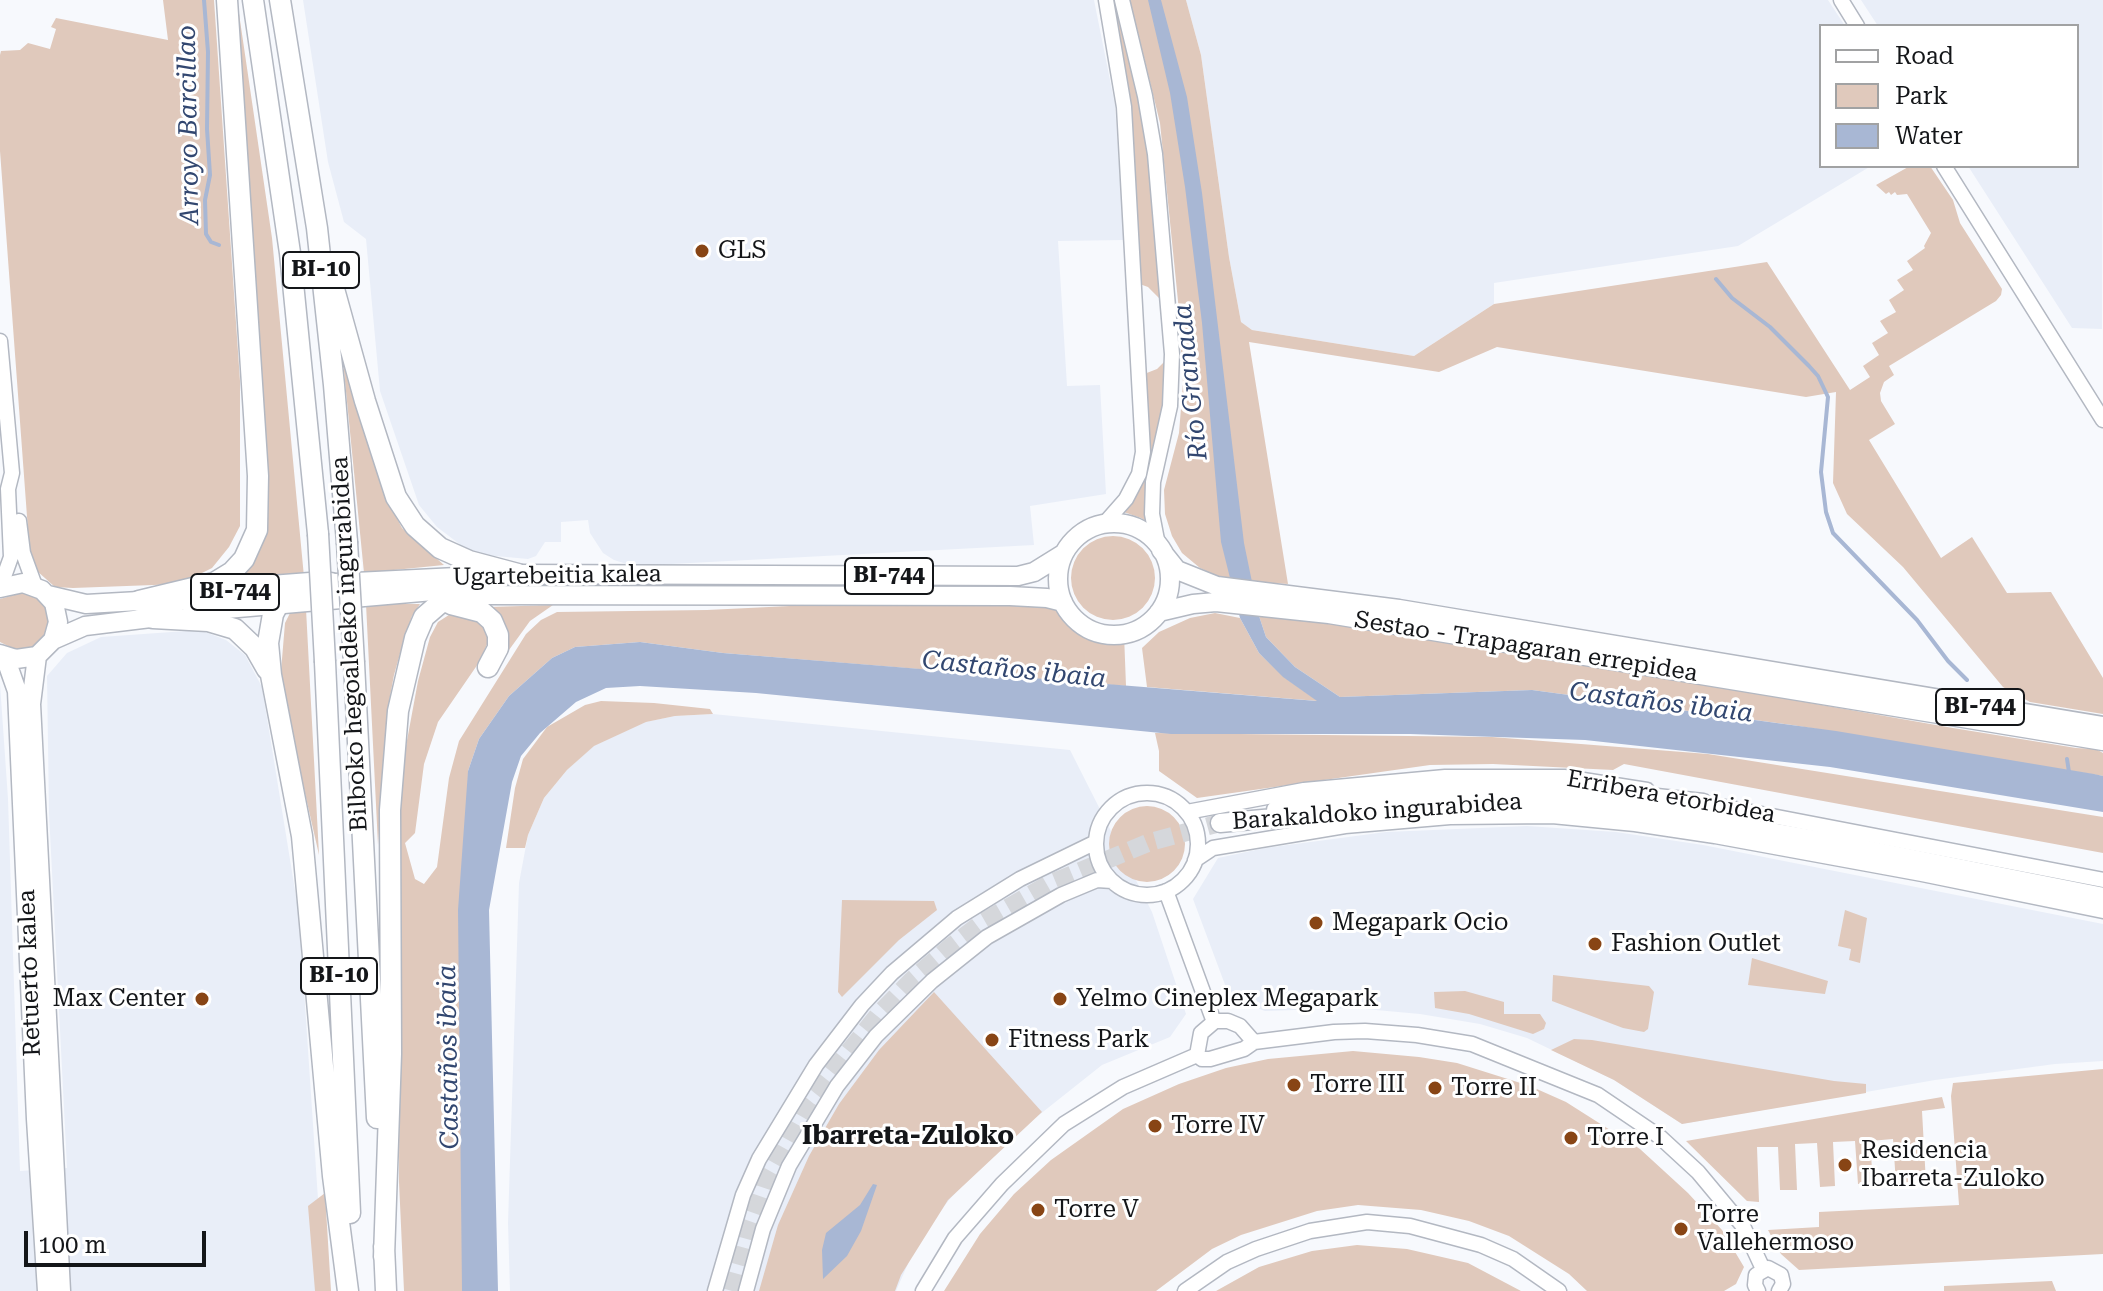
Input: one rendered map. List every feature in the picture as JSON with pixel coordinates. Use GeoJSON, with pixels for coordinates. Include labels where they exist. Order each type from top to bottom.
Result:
{"type":"FeatureCollection","features":[{"type":"Feature","properties":{"kind":"highway"},"geometry":{"type":"LineString","coordinates":[[139,601],[214,583],[232,572],[244,559],[257,530],[258,476],[227,0]]}},
{"type":"Feature","properties":{"kind":"highway","name":"Bilboko hegoaldeko ingurabidea"},"geometry":{"type":"LineString","coordinates":[[253,0],[290,253],[318,534],[350,1291]]}},
{"type":"Feature","properties":{"kind":"highway","name":"Bilboko hegoaldeko ingurabidea"},"geometry":{"type":"LineString","coordinates":[[280,0],[317,228],[347,542],[386,1291]]}},
{"type":"Feature","properties":{"kind":"highway"},"geometry":{"type":"LineString","coordinates":[[317,228],[365,401],[396,497],[415,526],[440,548],[469,561],[518,574]]}},
{"type":"Feature","properties":{"kind":"highway"},"geometry":{"type":"LineString","coordinates":[[331,583],[288,593],[276,606],[268,643],[271,675],[302,836],[333,1176],[350,1291]]}},
{"type":"Feature","properties":{"kind":"highway"},"geometry":{"type":"LineString","coordinates":[[384,1257],[391,1054],[392,763],[398,711],[415,638],[424,617],[439,604],[454,597],[483,595]]}},
{"type":"Feature","properties":{"kind":"highway"},"geometry":{"type":"LineString","coordinates":[[439,604],[466,606],[482,612],[492,621],[498,635],[498,648],[488,667]]}},
{"type":"Feature","properties":{"kind":"highway"},"geometry":{"type":"LineString","coordinates":[[153,618],[208,621],[235,629],[255,648],[271,675]]}},
{"type":"Feature","properties":{"kind":"main road","name":"BI-744"},"geometry":{"type":"LineString","coordinates":[[1063,554],[1080,534],[1104,524],[1128,525],[1139,529],[1160,547],[1177,570],[1216,594],[1330,607]]}},
{"type":"Feature","properties":{"kind":"main road"},"geometry":{"type":"LineString","coordinates":[[1159,612],[1165,601],[1170,575],[1160,547]]}},
{"type":"Feature","properties":{"kind":"main road","name":"Ugartebeitia kalea"},"geometry":{"type":"LineString","coordinates":[[0,588],[23,583],[86,604],[171,603],[266,585],[301,582],[518,574],[1018,576],[1034,572],[1063,554]]}},
{"type":"Feature","properties":{"kind":"main road"},"geometry":{"type":"LineString","coordinates":[[1063,554],[1058,578],[1063,602]]}},
{"type":"Feature","properties":{"kind":"main road"},"geometry":{"type":"LineString","coordinates":[[2,655],[16,659],[37,656],[53,640],[58,622],[57,612],[41,590]]}},
{"type":"Feature","properties":{"kind":"main road","name":"Ugartebeitia kalea"},"geometry":{"type":"LineString","coordinates":[[53,640],[85,626],[214,609],[433,591],[483,595],[996,596],[1047,598],[1063,602]]}},
{"type":"Feature","properties":{"kind":"main road","name":"BI-744"},"geometry":{"type":"LineString","coordinates":[[1063,602],[1082,625],[1104,634],[1132,632],[1147,624],[1159,612],[1193,604],[1216,594]]}},
{"type":"Feature","properties":{"kind":"main road","name":"Sestao - Trapagaran errepidea"},"geometry":{"type":"LineString","coordinates":[[1330,607],[2103,726]]}},
{"type":"Feature","properties":{"kind":"main road","name":"Sestao - Trapagaran errepidea"},"geometry":{"type":"LineString","coordinates":[[1330,607],[2103,741]]}},
{"type":"Feature","properties":{"kind":"main road","name":"Retuerto kalea"},"geometry":{"type":"LineString","coordinates":[[2,655],[17,691],[47,1291]]}},
{"type":"Feature","properties":{"kind":"main road","name":"Retuerto kalea"},"geometry":{"type":"LineString","coordinates":[[37,656],[31,704],[61,1291]]}},
{"type":"Feature","properties":{"kind":"main road","name":"Barakaldoko ingurabidea"},"geometry":{"type":"LineString","coordinates":[[1703,803],[1564,788],[1453,788],[1308,802],[1220,823],[1403,806],[1486,802],[1570,803],[1680,816],[1926,860],[2103,897]]}},
{"type":"Feature","properties":{"kind":"main road"},"geometry":{"type":"LineString","coordinates":[[1486,802],[1525,816]]}},
{"type":"Feature","properties":{"kind":"street"},"geometry":{"type":"LineString","coordinates":[[1104,524],[1126,499],[1139,474],[1143,452],[1124,107],[1106,0]]}},
{"type":"Feature","properties":{"kind":"street"},"geometry":{"type":"LineString","coordinates":[[1122,0],[1142,81],[1155,154],[1172,354],[1170,406],[1153,482],[1152,514],[1160,547]]}},
{"type":"Feature","properties":{"kind":"street"},"geometry":{"type":"LineString","coordinates":[[1841,0],[1856,24]]}},
{"type":"Feature","properties":{"kind":"street"},"geometry":{"type":"LineString","coordinates":[[1945,168],[2103,420]]}},
{"type":"Feature","properties":{"kind":"street"},"geometry":{"type":"LineString","coordinates":[[0,341],[23,553],[41,590]]}},
{"type":"Feature","properties":{"kind":"street"},"geometry":{"type":"LineString","coordinates":[[0,588],[11,557],[8,489],[12,473]]}},
{"type":"Feature","properties":{"kind":"street","name":"Erribera etorbidea"},"geometry":{"type":"LineString","coordinates":[[1187,812],[1328,787],[1399,780],[1476,776],[1564,777],[1626,785],[1703,803],[2103,880]]}},
{"type":"Feature","properties":{"kind":"street"},"geometry":{"type":"LineString","coordinates":[[746,1291],[768,1217],[789,1166],[837,1086],[876,1036],[932,981],[996,931],[1061,895],[1097,880],[1112,881],[1138,894],[1166,891],[1184,879],[1195,860],[1197,835],[1187,812],[1166,797],[1149,793],[1133,795],[1117,803],[1105,815],[1096,842],[1104,869],[1112,881]]}},
{"type":"Feature","properties":{"kind":"street","name":"Erribera etorbidea"},"geometry":{"type":"LineString","coordinates":[[1195,860],[1213,848],[1301,831],[1415,819],[1525,816],[1609,821],[1715,836],[2103,911]]}},
{"type":"Feature","properties":{"kind":"street"},"geometry":{"type":"LineString","coordinates":[[715,1291],[744,1192],[759,1159],[816,1065],[862,1005],[892,973],[957,918],[1020,879],[1096,842]]}},
{"type":"Feature","properties":{"kind":"street"},"geometry":{"type":"LineString","coordinates":[[1166,891],[1214,1022]]}},
{"type":"Feature","properties":{"kind":"street"},"geometry":{"type":"LineString","coordinates":[[1197,1055],[1201,1033],[1214,1022],[1222,1020],[1240,1026],[1254,1042]]}},
{"type":"Feature","properties":{"kind":"street"},"geometry":{"type":"LineString","coordinates":[[1197,1055],[1210,1059],[1244,1049],[1254,1042],[1334,1032],[1417,1035],[1472,1044],[1598,1095],[1660,1137],[1698,1172],[1743,1226],[1760,1256],[1763,1269]]}},
{"type":"Feature","properties":{"kind":"street"},"geometry":{"type":"LineString","coordinates":[[923,1291],[955,1238],[1002,1184],[1064,1124],[1123,1087],[1197,1055]]}},
{"type":"Feature","properties":{"kind":"street"},"geometry":{"type":"LineString","coordinates":[[1185,1291],[1227,1262],[1256,1249],[1310,1231],[1367,1222],[1410,1226],[1481,1245],[1513,1259],[1559,1291]]}},
{"type":"Feature","properties":{"kind":"street"},"geometry":{"type":"LineString","coordinates":[[1753,1289],[1756,1275],[1763,1269],[1773,1268],[1781,1275],[1783,1284],[1779,1291]]}},
{"type":"Feature","properties":{"kind":"shaded area"},"geometry":{"type":"Polygon","coordinates":[[[303,0],[1094,0],[1115,105],[1124,240],[1058,241],[1067,386],[1100,385],[1106,494],[1030,506],[1034,545],[633,566],[603,553],[590,533],[588,520],[561,522],[561,542],[545,542],[536,556],[528,559],[485,555],[466,549],[437,527],[419,505],[380,391],[366,239],[344,222],[328,162],[303,0]]]}},
{"type":"Feature","properties":{"kind":"shaded area"},"geometry":{"type":"Polygon","coordinates":[[[1186,0],[1828,0],[1844,24],[1819,24],[1819,168],[1868,168],[1738,246],[1494,283],[1494,304],[1414,356],[1252,330],[1241,322],[1201,55],[1186,0]]]}},
{"type":"Feature","properties":{"kind":"shaded area"},"geometry":{"type":"Polygon","coordinates":[[[1861,0],[2103,0],[2102,329],[2072,328],[1969,168],[2079,168],[2079,24],[1877,24],[1861,0]]]}},
{"type":"Feature","properties":{"kind":"shaded area","name":"Max Center"},"geometry":{"type":"Polygon","coordinates":[[[200,630],[226,640],[245,655],[262,687],[299,915],[318,1199],[320,1291],[0,1291],[0,684],[8,799],[20,1171],[67,1168],[49,813],[47,676],[67,653],[101,637],[200,630]]]}},
{"type":"Feature","properties":{"kind":"shaded area"},"geometry":{"type":"Polygon","coordinates":[[[713,714],[1070,750],[1152,912],[1186,1014],[1170,1037],[1102,1065],[1000,1146],[949,1200],[918,1241],[896,1291],[510,1291],[508,1223],[519,883],[528,835],[544,798],[567,770],[593,746],[645,722],[675,716],[713,714]]]}},
{"type":"Feature","properties":{"kind":"shaded area"},"geometry":{"type":"Polygon","coordinates":[[[1527,826],[1616,832],[1703,845],[2103,924],[2103,1061],[2055,1064],[1935,1080],[1682,1124],[1614,1080],[1527,1038],[1480,1024],[1354,1008],[1265,1011],[1230,998],[1193,899],[1218,858],[1265,848],[1386,832],[1527,826]]]}},
{"type":"Feature","properties":{"kind":"green space"},"geometry":{"type":"Polygon","coordinates":[[[163,0],[214,0],[240,381],[240,526],[229,547],[212,568],[180,584],[55,587],[37,571],[30,557],[0,151],[0,55],[1,51],[20,50],[28,43],[50,49],[56,29],[51,27],[56,18],[168,40],[163,0]]]}},
{"type":"Feature","properties":{"kind":"green space"},"geometry":{"type":"Polygon","coordinates":[[[237,0],[272,238],[304,577],[219,588],[261,544],[237,0]]]}},
{"type":"Feature","properties":{"kind":"green space"},"geometry":{"type":"Polygon","coordinates":[[[1112,0],[1145,96],[1163,302],[1148,287],[1134,282],[1112,0]]]}},
{"type":"Feature","properties":{"kind":"green space"},"geometry":{"type":"Polygon","coordinates":[[[1130,0],[1186,0],[1201,55],[1241,322],[1252,330],[1414,356],[1494,304],[1767,262],[1850,390],[1870,377],[1863,366],[1879,355],[1872,343],[1888,333],[1880,321],[1896,312],[1889,300],[1904,290],[1897,280],[1913,270],[1907,261],[1925,248],[1931,233],[1907,194],[1886,194],[1876,185],[1906,168],[1931,168],[1953,200],[1960,223],[2002,289],[2001,295],[1889,366],[1894,375],[1884,382],[1880,393],[1881,401],[1895,424],[1869,440],[1941,558],[1972,537],[2007,593],[2051,592],[2103,678],[2103,714],[2030,702],[2003,687],[1903,567],[1847,514],[1833,483],[1836,392],[1806,397],[1497,347],[1439,372],[1249,342],[1288,584],[1225,580],[1200,568],[1182,553],[1165,514],[1164,490],[1179,433],[1183,383],[1160,123],[1130,0]]]}},
{"type":"Feature","properties":{"kind":"green space"},"geometry":{"type":"Polygon","coordinates":[[[341,341],[389,503],[402,528],[444,565],[364,573],[341,341]]]}},
{"type":"Feature","properties":{"kind":"green space"},"geometry":{"type":"Polygon","coordinates":[[[1172,354],[1154,526],[1115,509],[1139,474],[1139,376],[1157,369],[1172,354]]]}},
{"type":"Feature","properties":{"kind":"green space"},"geometry":{"type":"Polygon","coordinates":[[[1113,536],[1136,543],[1148,555],[1155,578],[1148,601],[1136,613],[1113,620],[1090,613],[1078,601],[1071,578],[1078,555],[1090,543],[1113,536]]]}},
{"type":"Feature","properties":{"kind":"green space"},"geometry":{"type":"Polygon","coordinates":[[[25,592],[45,605],[49,621],[47,634],[35,647],[18,651],[0,642],[0,599],[25,592]]]}},
{"type":"Feature","properties":{"kind":"green space"},"geometry":{"type":"Polygon","coordinates":[[[996,596],[1063,602],[1074,618],[1092,630],[1104,634],[1124,634],[1126,686],[723,653],[640,642],[575,647],[552,658],[509,696],[479,739],[468,771],[463,1291],[404,1291],[399,1182],[398,811],[418,681],[430,637],[438,622],[452,613],[483,622],[490,637],[480,661],[438,722],[424,764],[415,833],[405,843],[415,879],[424,884],[437,867],[449,778],[459,741],[526,634],[541,620],[557,612],[707,610],[996,596]]]}},
{"type":"Feature","properties":{"kind":"green space"},"geometry":{"type":"Polygon","coordinates":[[[366,604],[420,604],[405,636],[387,713],[378,845],[366,604]]]}},
{"type":"Feature","properties":{"kind":"green space"},"geometry":{"type":"Polygon","coordinates":[[[553,605],[530,621],[509,650],[506,626],[489,607],[553,605]]]}},
{"type":"Feature","properties":{"kind":"green space"},"geometry":{"type":"Polygon","coordinates":[[[306,609],[319,855],[280,683],[285,623],[290,613],[306,609]]]}},
{"type":"Feature","properties":{"kind":"green space"},"geometry":{"type":"Polygon","coordinates":[[[1215,613],[1240,618],[1259,653],[1284,677],[1318,701],[1147,687],[1142,648],[1159,632],[1190,618],[1215,613]]]}},
{"type":"Feature","properties":{"kind":"green space"},"geometry":{"type":"Polygon","coordinates":[[[1259,616],[1407,632],[1953,728],[2096,749],[2103,753],[2103,776],[1792,725],[1532,690],[1340,697],[1295,667],[1266,637],[1259,616]]]}},
{"type":"Feature","properties":{"kind":"green space"},"geometry":{"type":"Polygon","coordinates":[[[601,701],[710,709],[713,714],[675,716],[646,722],[594,746],[567,770],[544,798],[525,848],[506,848],[515,788],[523,759],[547,727],[585,705],[601,701]]]}},
{"type":"Feature","properties":{"kind":"green space"},"geometry":{"type":"Polygon","coordinates":[[[1155,733],[1492,737],[1708,754],[2103,817],[2103,853],[1624,764],[1613,770],[1493,764],[1430,765],[1197,798],[1159,771],[1155,733]]]}},
{"type":"Feature","properties":{"kind":"green space"},"geometry":{"type":"Polygon","coordinates":[[[1147,806],[1161,809],[1174,817],[1182,830],[1185,844],[1182,858],[1174,871],[1161,879],[1147,882],[1133,879],[1120,871],[1112,858],[1109,844],[1112,830],[1120,817],[1133,809],[1147,806]]]}},
{"type":"Feature","properties":{"kind":"green space"},"geometry":{"type":"Polygon","coordinates":[[[842,900],[934,901],[937,910],[899,940],[842,997],[838,992],[842,900]]]}},
{"type":"Feature","properties":{"kind":"green space"},"geometry":{"type":"Polygon","coordinates":[[[1845,910],[1867,918],[1860,963],[1849,960],[1851,949],[1838,946],[1845,910]]]}},
{"type":"Feature","properties":{"kind":"green space"},"geometry":{"type":"Polygon","coordinates":[[[1752,958],[1828,981],[1825,994],[1748,985],[1752,958]]]}},
{"type":"Feature","properties":{"kind":"green space"},"geometry":{"type":"Polygon","coordinates":[[[1553,975],[1649,986],[1654,992],[1648,1029],[1644,1032],[1623,1028],[1552,1001],[1553,975]]]}},
{"type":"Feature","properties":{"kind":"green space"},"geometry":{"type":"Polygon","coordinates":[[[1465,991],[1504,1002],[1504,1014],[1540,1014],[1546,1023],[1544,1029],[1533,1034],[1469,1014],[1435,1008],[1434,992],[1465,991]]]}},
{"type":"Feature","properties":{"kind":"green space"},"geometry":{"type":"Polygon","coordinates":[[[934,992],[1042,1112],[948,1200],[901,1275],[895,1291],[759,1291],[778,1225],[809,1156],[839,1104],[879,1050],[934,992]]]}},
{"type":"Feature","properties":{"kind":"green space"},"geometry":{"type":"Polygon","coordinates":[[[1574,1039],[1866,1084],[1866,1093],[1682,1124],[1614,1080],[1551,1050],[1574,1039]]]}},
{"type":"Feature","properties":{"kind":"green space"},"geometry":{"type":"Polygon","coordinates":[[[1353,1051],[1457,1063],[1530,1086],[1566,1102],[1640,1149],[1688,1193],[1722,1230],[1744,1267],[1736,1284],[1724,1291],[1587,1291],[1569,1274],[1509,1236],[1469,1221],[1421,1210],[1358,1205],[1317,1211],[1241,1235],[1212,1249],[1156,1291],[944,1291],[980,1234],[1014,1194],[1051,1160],[1123,1109],[1179,1084],[1226,1068],[1268,1059],[1353,1051]]]}},
{"type":"Feature","properties":{"kind":"green space"},"geometry":{"type":"Polygon","coordinates":[[[2103,1069],[2103,1254],[1799,1270],[1781,1254],[1768,1230],[1819,1227],[1819,1212],[1959,1205],[1951,1096],[1953,1083],[2103,1069]]]}},
{"type":"Feature","properties":{"kind":"green space"},"geometry":{"type":"Polygon","coordinates":[[[1942,1097],[1945,1108],[1922,1111],[1926,1183],[1896,1184],[1893,1139],[1870,1141],[1873,1183],[1858,1184],[1855,1141],[1833,1142],[1835,1186],[1820,1187],[1817,1143],[1795,1144],[1797,1190],[1780,1190],[1778,1147],[1757,1147],[1759,1202],[1747,1201],[1686,1141],[1942,1097]]]}},
{"type":"Feature","properties":{"kind":"green space"},"geometry":{"type":"Polygon","coordinates":[[[325,1193],[331,1291],[315,1291],[308,1206],[325,1193]]]}},
{"type":"Feature","properties":{"kind":"green space"},"geometry":{"type":"Polygon","coordinates":[[[1357,1245],[1407,1249],[1468,1263],[1521,1291],[1216,1291],[1259,1267],[1312,1251],[1357,1245]]]}},
{"type":"Feature","properties":{"kind":"green space"},"geometry":{"type":"Polygon","coordinates":[[[2052,1281],[2056,1291],[1944,1291],[1944,1286],[2052,1281]]]}},
{"type":"Feature","properties":{"kind":"water"},"geometry":{"type":"Polygon","coordinates":[[[1148,0],[1161,0],[1187,97],[1202,193],[1244,543],[1259,616],[1266,637],[1295,667],[1340,697],[1532,690],[1836,731],[2094,774],[2103,776],[2103,812],[1830,767],[1585,740],[1410,734],[1171,734],[756,693],[640,686],[606,688],[576,702],[540,733],[521,756],[512,782],[489,910],[498,1291],[462,1291],[458,910],[468,771],[479,739],[509,696],[552,658],[575,647],[640,642],[723,653],[1317,701],[1283,677],[1259,653],[1240,618],[1221,542],[1202,323],[1185,187],[1170,93],[1148,0]]]}},
{"type":"Feature","properties":{"kind":"water"},"geometry":{"type":"Polygon","coordinates":[[[873,1184],[877,1185],[861,1231],[847,1256],[823,1279],[822,1250],[826,1233],[860,1205],[873,1184]]]}},
{"type":"Feature","properties":{"kind":"waterway","name":"Arroyo Barcillao"},"geometry":{"type":"LineString","coordinates":[[204,0],[210,175],[205,200],[206,234],[211,242],[219,245]]}},
{"type":"Feature","properties":{"kind":"waterway"},"geometry":{"type":"LineString","coordinates":[[1716,279],[1732,298],[1770,327],[1809,366],[1818,376],[1828,397],[1821,472],[1826,512],[1833,533],[1917,620],[1948,661],[1967,680]]}},
{"type":"Feature","properties":{"kind":"waterway"},"geometry":{"type":"LineString","coordinates":[[2067,759],[2069,772]]}},
{"type":"Feature","properties":{"kind":"tunnel"},"geometry":{"type":"LineString","coordinates":[[732,1291],[768,1174],[809,1101],[879,1014],[912,980],[983,922],[1049,884],[1150,842],[1220,823]]}},
{"type":"Feature","properties":{"kind":"place","name":"GLS"},"geometry":{"type":"Point","coordinates":[702,251]}},
{"type":"Feature","properties":{"kind":"place","name":"Megapark Ocio"},"geometry":{"type":"Point","coordinates":[1316,923]}},
{"type":"Feature","properties":{"kind":"place","name":"Fashion Outlet"},"geometry":{"type":"Point","coordinates":[1595,944]}},
{"type":"Feature","properties":{"kind":"place","name":"Max Center"},"geometry":{"type":"Point","coordinates":[202,999]}},
{"type":"Feature","properties":{"kind":"place","name":"Yelmo Cineplex Megapark"},"geometry":{"type":"Point","coordinates":[1060,999]}},
{"type":"Feature","properties":{"kind":"place","name":"Fitness Park"},"geometry":{"type":"Point","coordinates":[992,1040]}},
{"type":"Feature","properties":{"kind":"place","name":"Torre III"},"geometry":{"type":"Point","coordinates":[1294,1085]}},
{"type":"Feature","properties":{"kind":"place","name":"Torre II"},"geometry":{"type":"Point","coordinates":[1435,1088]}},
{"type":"Feature","properties":{"kind":"place","name":"Torre IV"},"geometry":{"type":"Point","coordinates":[1155,1126]}},
{"type":"Feature","properties":{"kind":"place","name":"Torre I"},"geometry":{"type":"Point","coordinates":[1571,1138]}},
{"type":"Feature","properties":{"kind":"place","name":"Residencia Ibarreta-Zuloko"},"geometry":{"type":"Point","coordinates":[1845,1165]}},
{"type":"Feature","properties":{"kind":"place","name":"Torre V"},"geometry":{"type":"Point","coordinates":[1038,1210]}},
{"type":"Feature","properties":{"kind":"place","name":"Torre Vallehermoso"},"geometry":{"type":"Point","coordinates":[1681,1229]}},
{"type":"Feature","properties":{"kind":"district","name":"Ibarreta-Zuloko"},"geometry":{"type":"Point","coordinates":[908,1136]}},
{"type":"Feature","properties":{"kind":"water label","name":"Río Granada"},"geometry":{"type":"Point","coordinates":[1191,382]}},
{"type":"Feature","properties":{"kind":"water label","name":"Castaños ibaia"},"geometry":{"type":"Point","coordinates":[1014,670]}},
{"type":"Feature","properties":{"kind":"water label","name":"Castaños ibaia"},"geometry":{"type":"Point","coordinates":[1661,703]}},
{"type":"Feature","properties":{"kind":"water label","name":"Castaños ibaia"},"geometry":{"type":"Point","coordinates":[449,1057]}}]}
